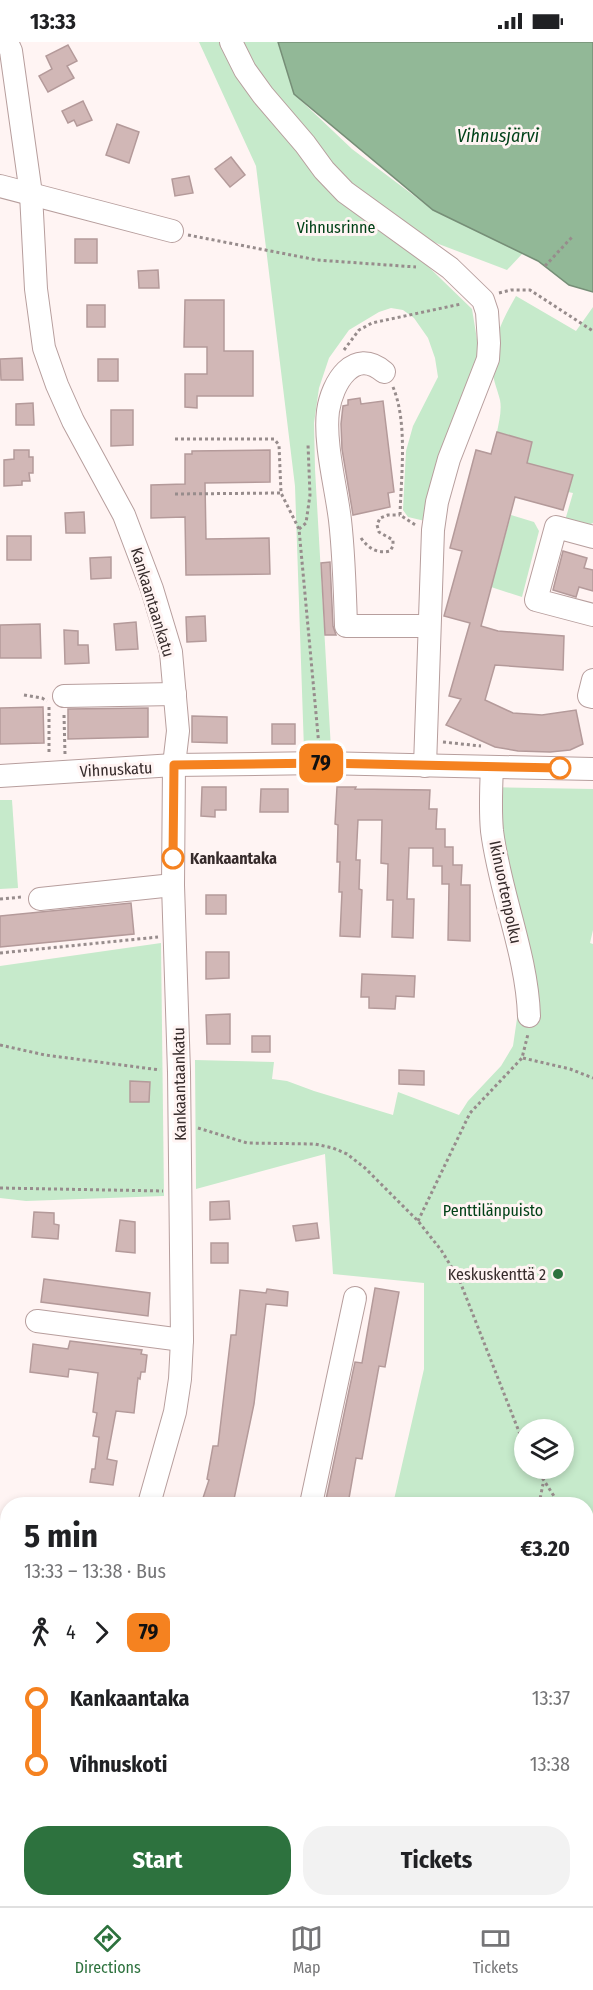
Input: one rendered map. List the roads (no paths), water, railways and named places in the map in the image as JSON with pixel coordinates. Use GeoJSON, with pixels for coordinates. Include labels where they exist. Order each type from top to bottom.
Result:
{"type":"FeatureCollection","features":[{"type":"Feature","properties":{"kind":"street","name":"Kankaantaankatu"},"geometry":{"type":"LineString","coordinates":[[7,42],[11,51],[31,194],[36,289],[44,348],[73,421],[124,515],[149,580],[171,652],[178,731],[174,765],[173,885],[179,1072],[182,1340],[175,1412],[151,1497]]}},
{"type":"Feature","properties":{"kind":"street"},"geometry":{"type":"LineString","coordinates":[[231,42],[245,70],[263,95],[324,170],[345,192],[450,268],[483,300],[488,312],[488,359],[449,459],[437,502],[433,530],[425,766]]}},
{"type":"Feature","properties":{"kind":"street"},"geometry":{"type":"LineString","coordinates":[[0,186],[171,231]]}},
{"type":"Feature","properties":{"kind":"street"},"geometry":{"type":"LineString","coordinates":[[384,372],[376,365],[366,363],[355,365],[344,373],[333,390],[328,411],[328,434],[344,560],[346,626],[429,626]]}},
{"type":"Feature","properties":{"kind":"street"},"geometry":{"type":"LineString","coordinates":[[593,537],[556,527],[536,600],[593,615]]}},
{"type":"Feature","properties":{"kind":"street"},"geometry":{"type":"LineString","coordinates":[[593,680],[589,696],[593,697]]}},
{"type":"Feature","properties":{"kind":"street"},"geometry":{"type":"LineString","coordinates":[[64,696],[175,694]]}},
{"type":"Feature","properties":{"kind":"street","name":"Vihnuskatu"},"geometry":{"type":"LineString","coordinates":[[0,776],[174,765],[321,763],[593,769]]}},
{"type":"Feature","properties":{"kind":"street","name":"Ikinuortenpolku"},"geometry":{"type":"LineString","coordinates":[[492,767],[492,831],[507,905],[529,992],[530,1016]]}},
{"type":"Feature","properties":{"kind":"street"},"geometry":{"type":"LineString","coordinates":[[40,899],[173,885]]}},
{"type":"Feature","properties":{"kind":"street"},"geometry":{"type":"LineString","coordinates":[[312,1497],[355,1298]]}},
{"type":"Feature","properties":{"kind":"street"},"geometry":{"type":"LineString","coordinates":[[37,1321],[182,1340]]}},
{"type":"Feature","properties":{"kind":"water","name":"Vihnusjärvi"},"geometry":{"type":"Polygon","coordinates":[[[278,42],[593,42],[593,292],[569,285],[538,261],[433,210],[294,94],[278,42]]]}},
{"type":"Feature","properties":{"kind":"place","name":"Kankaantaka"},"geometry":{"type":"Point","coordinates":[173,858]}},
{"type":"Feature","properties":{"kind":"place","name":"Keskuskenttä 2"},"geometry":{"type":"Point","coordinates":[558,1274]}},
{"type":"Feature","properties":{"kind":"park label","name":"Vihnusrinne"},"geometry":{"type":"Point","coordinates":[336,227]}},
{"type":"Feature","properties":{"kind":"park label","name":"Penttilänpuisto"},"geometry":{"type":"Point","coordinates":[493,1210]}}]}
